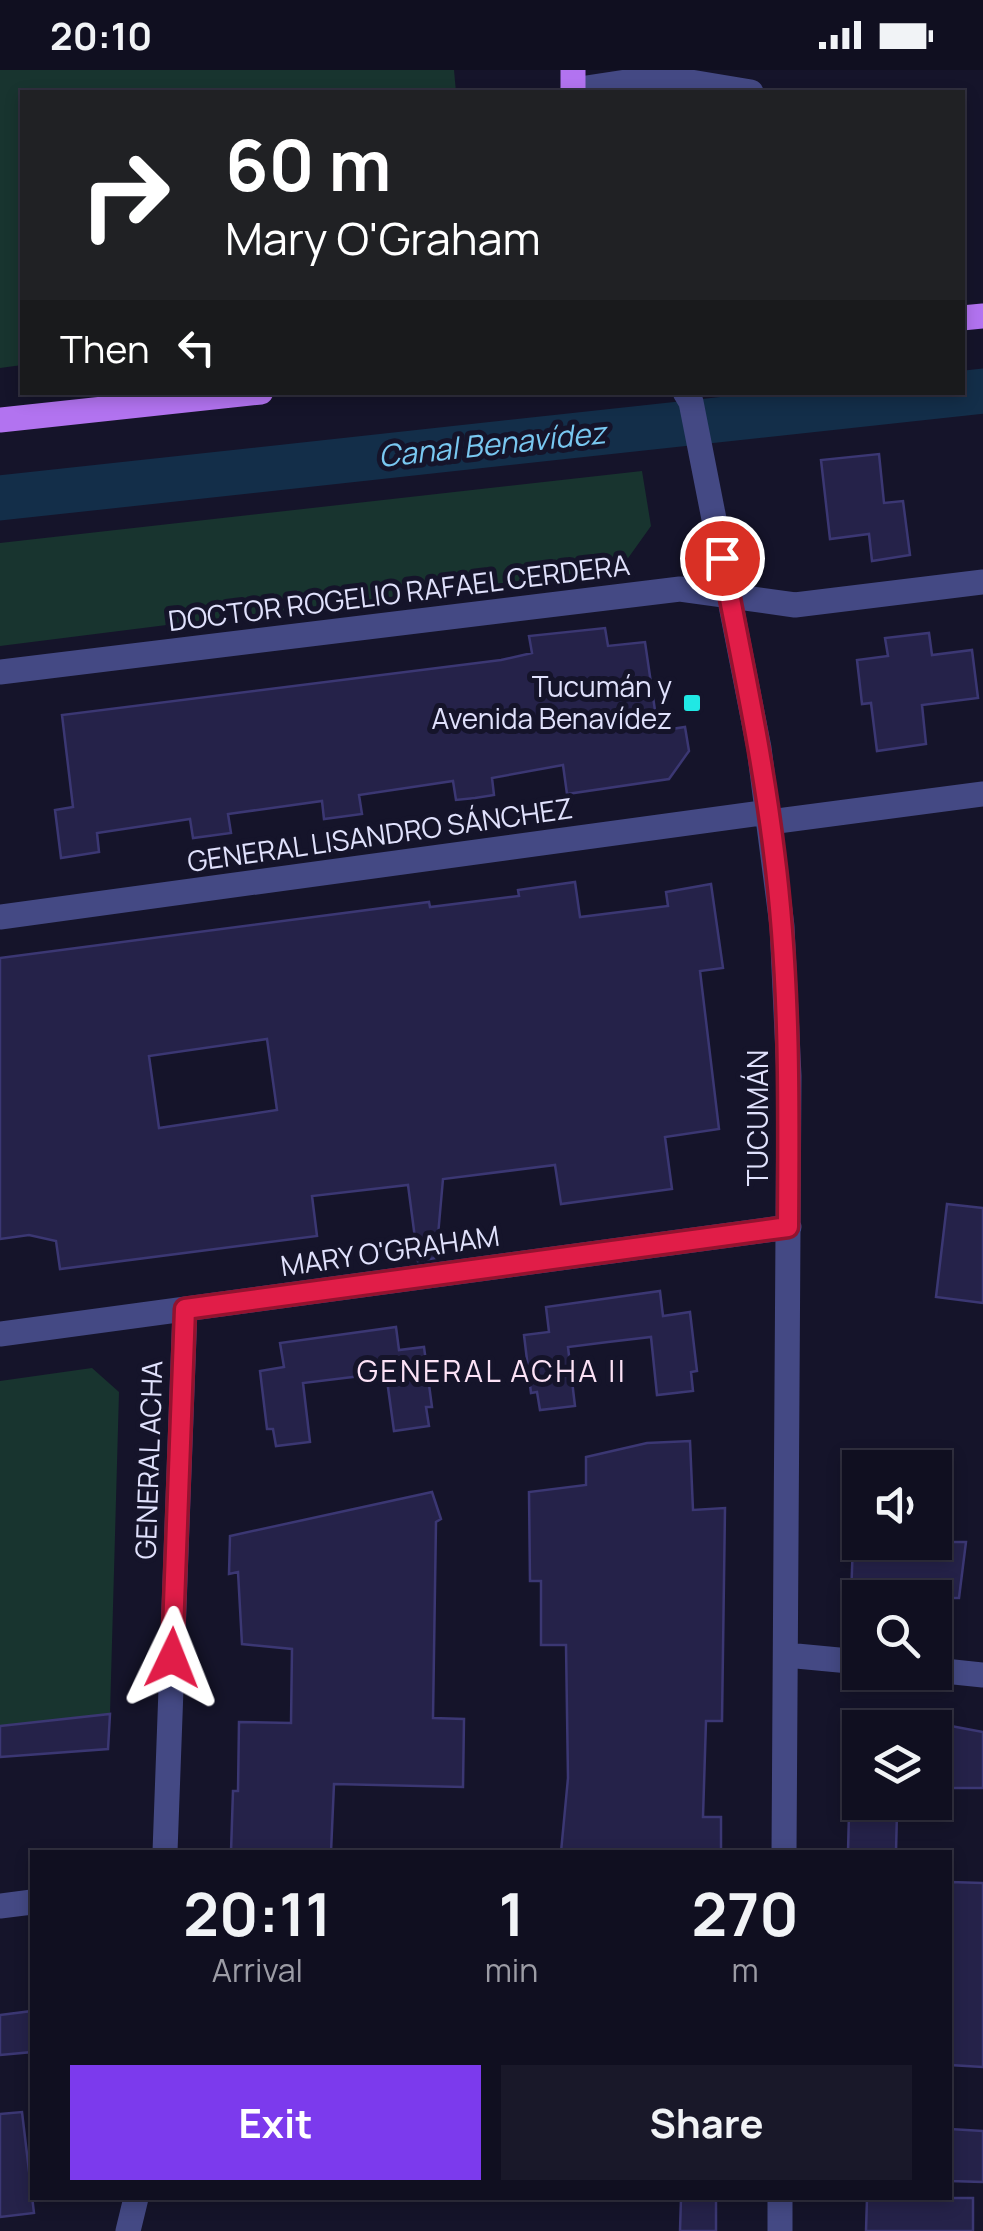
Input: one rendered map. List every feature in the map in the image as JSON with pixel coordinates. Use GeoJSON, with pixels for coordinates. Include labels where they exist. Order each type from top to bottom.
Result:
{"type":"FeatureCollection","features":[{"type":"Feature","properties":{"kind":"main road"},"geometry":{"type":"LineString","coordinates":[[0,420],[233,395]]}},
{"type":"Feature","properties":{"kind":"street"},"geometry":{"type":"LineString","coordinates":[[573,84],[660,77],[738,90]]}},
{"type":"Feature","properties":{"kind":"street","name":"TUCUMÁN"},"geometry":{"type":"LineString","coordinates":[[688,398],[759,748],[782,926],[789,1076],[784,1850]]}},
{"type":"Feature","properties":{"kind":"street","name":"DOCTOR ROGELIO RAFAEL CERDERA"},"geometry":{"type":"LineString","coordinates":[[0,672],[680,589],[795,605],[983,582]]}},
{"type":"Feature","properties":{"kind":"street","name":"GENERAL LISANDRO SÁNCHEZ"},"geometry":{"type":"LineString","coordinates":[[0,917],[769,817],[983,794]]}},
{"type":"Feature","properties":{"kind":"street","name":"MARY O'GRAHAM"},"geometry":{"type":"LineString","coordinates":[[0,1334],[788,1227]]}},
{"type":"Feature","properties":{"kind":"street","name":"GENERAL ACHA"},"geometry":{"type":"LineString","coordinates":[[165,1850],[185,1309]]}},
{"type":"Feature","properties":{"kind":"street"},"geometry":{"type":"LineString","coordinates":[[786,1654],[842,1660]]}},
{"type":"Feature","properties":{"kind":"street"},"geometry":{"type":"LineString","coordinates":[[952,1672],[983,1676]]}},
{"type":"Feature","properties":{"kind":"street"},"geometry":{"type":"LineString","coordinates":[[0,1906],[30,1902]]}},
{"type":"Feature","properties":{"kind":"street"},"geometry":{"type":"LineString","coordinates":[[128,2231],[136,2200]]}},
{"type":"Feature","properties":{"kind":"street"},"geometry":{"type":"LineString","coordinates":[[780,2200],[780,2231]]}},
{"type":"Feature","properties":{"kind":"green space"},"geometry":{"type":"Polygon","coordinates":[[[0,70],[454,70],[456,90],[20,90],[20,365],[0,368],[0,70]]]}},
{"type":"Feature","properties":{"kind":"green space"},"geometry":{"type":"Polygon","coordinates":[[[642,471],[651,526],[621,568],[0,646],[0,543],[642,471]]]}},
{"type":"Feature","properties":{"kind":"green space"},"geometry":{"type":"Polygon","coordinates":[[[92,1368],[119,1392],[110,1714],[0,1726],[0,1381],[92,1368]]]}},
{"type":"Feature","properties":{"kind":"building"},"geometry":{"type":"Polygon","coordinates":[[[879,454],[884,503],[903,501],[910,555],[872,561],[869,534],[830,539],[821,460],[879,454]]]}},
{"type":"Feature","properties":{"kind":"building"},"geometry":{"type":"Polygon","coordinates":[[[605,628],[608,646],[645,642],[658,731],[685,727],[689,751],[669,779],[567,794],[563,765],[492,778],[494,795],[475,798],[456,800],[453,781],[359,795],[362,814],[324,819],[322,801],[228,814],[231,833],[193,838],[190,819],[97,833],[99,852],[61,858],[55,810],[73,807],[62,715],[501,660],[532,653],[529,636],[605,628]]]}},
{"type":"Feature","properties":{"kind":"building"},"geometry":{"type":"Polygon","coordinates":[[[929,633],[932,655],[972,650],[978,698],[922,705],[926,744],[877,751],[871,703],[862,704],[857,660],[888,656],[885,638],[929,633]]]}},
{"type":"Feature","properties":{"kind":"building"},"geometry":{"type":"Polygon","coordinates":[[[575,882],[580,917],[668,906],[666,892],[711,884],[723,968],[700,971],[719,1129],[665,1137],[672,1189],[561,1204],[555,1165],[443,1179],[436,1258],[418,1261],[408,1185],[312,1196],[317,1236],[60,1269],[56,1241],[29,1235],[0,1239],[0,958],[429,902],[430,907],[519,896],[518,890],[575,882]],[[267,1039],[149,1056],[159,1128],[277,1110],[267,1039]]]}},
{"type":"Feature","properties":{"kind":"building"},"geometry":{"type":"Polygon","coordinates":[[[947,1204],[983,1208],[983,1303],[936,1297],[947,1204]]]}},
{"type":"Feature","properties":{"kind":"building"},"geometry":{"type":"Polygon","coordinates":[[[660,1291],[663,1316],[690,1312],[697,1371],[691,1372],[693,1391],[657,1395],[651,1337],[608,1342],[568,1347],[575,1406],[540,1410],[537,1392],[531,1393],[524,1335],[549,1332],[546,1307],[660,1291]]]}},
{"type":"Feature","properties":{"kind":"building"},"geometry":{"type":"Polygon","coordinates":[[[396,1327],[399,1350],[424,1347],[432,1407],[426,1407],[429,1426],[394,1431],[386,1373],[303,1383],[310,1442],[276,1446],[273,1429],[267,1429],[260,1371],[284,1367],[280,1343],[396,1327]]]}},
{"type":"Feature","properties":{"kind":"building"},"geometry":{"type":"Polygon","coordinates":[[[690,1441],[693,1510],[725,1508],[722,1721],[706,1721],[703,1817],[721,1817],[721,1850],[561,1850],[568,1778],[566,1645],[541,1645],[541,1581],[530,1581],[529,1492],[586,1485],[586,1457],[647,1443],[690,1441]]]}},
{"type":"Feature","properties":{"kind":"building"},"geometry":{"type":"Polygon","coordinates":[[[432,1492],[441,1519],[436,1522],[433,1718],[464,1719],[463,1787],[334,1784],[331,1850],[231,1850],[233,1791],[238,1791],[239,1722],[291,1723],[292,1649],[242,1644],[238,1572],[229,1574],[230,1536],[432,1492]]]}},
{"type":"Feature","properties":{"kind":"building"},"geometry":{"type":"Polygon","coordinates":[[[952,1542],[966,1542],[959,1598],[952,1598],[952,1580],[852,1580],[852,1560],[952,1560],[952,1542]]]}},
{"type":"Feature","properties":{"kind":"building"},"geometry":{"type":"Polygon","coordinates":[[[110,1714],[108,1749],[0,1757],[0,1726],[110,1714]]]}},
{"type":"Feature","properties":{"kind":"building"},"geometry":{"type":"Polygon","coordinates":[[[952,1726],[983,1732],[983,1788],[952,1788],[952,1726]]]}},
{"type":"Feature","properties":{"kind":"building"},"geometry":{"type":"Polygon","coordinates":[[[849,1820],[897,1820],[896,1850],[848,1850],[849,1820]]]}},
{"type":"Feature","properties":{"kind":"building"},"geometry":{"type":"Polygon","coordinates":[[[952,1882],[983,1883],[983,2067],[952,2065],[952,1882]]]}},
{"type":"Feature","properties":{"kind":"building"},"geometry":{"type":"Polygon","coordinates":[[[30,2011],[30,2052],[0,2055],[0,2015],[30,2011]]]}},
{"type":"Feature","properties":{"kind":"building"},"geometry":{"type":"Polygon","coordinates":[[[22,2112],[34,2213],[0,2217],[0,2114],[22,2112]]]}},
{"type":"Feature","properties":{"kind":"building"},"geometry":{"type":"Polygon","coordinates":[[[952,2129],[983,2131],[983,2182],[952,2181],[952,2129]]]}},
{"type":"Feature","properties":{"kind":"building"},"geometry":{"type":"Polygon","coordinates":[[[973,2198],[973,2231],[866,2231],[867,2200],[973,2198]]]}},
{"type":"Feature","properties":{"kind":"building"},"geometry":{"type":"Polygon","coordinates":[[[681,2200],[716,2200],[716,2231],[680,2231],[681,2200]]]}},
{"type":"Feature","properties":{"kind":"waterway","name":"Canal Benavídez"},"geometry":{"type":"LineString","coordinates":[[965,393],[983,391]]}},
{"type":"Feature","properties":{"kind":"waterway","name":"Canal Benavídez"},"geometry":{"type":"LineString","coordinates":[[0,498],[946,395]]}},
{"type":"Feature","properties":{"kind":"place","name":"Tucumán y Avenida Benavídez"},"geometry":{"type":"Point","coordinates":[692,703]}},
{"type":"Feature","properties":{"kind":"district","name":"GENERAL ACHA II"},"geometry":{"type":"Point","coordinates":[492,1372]}},
{"type":"Feature","properties":{"kind":"route"},"geometry":{"type":"LineString","coordinates":[[172,1658],[185,1309],[788,1227],[789,1076],[782,926],[759,748],[722,558]]}}]}
